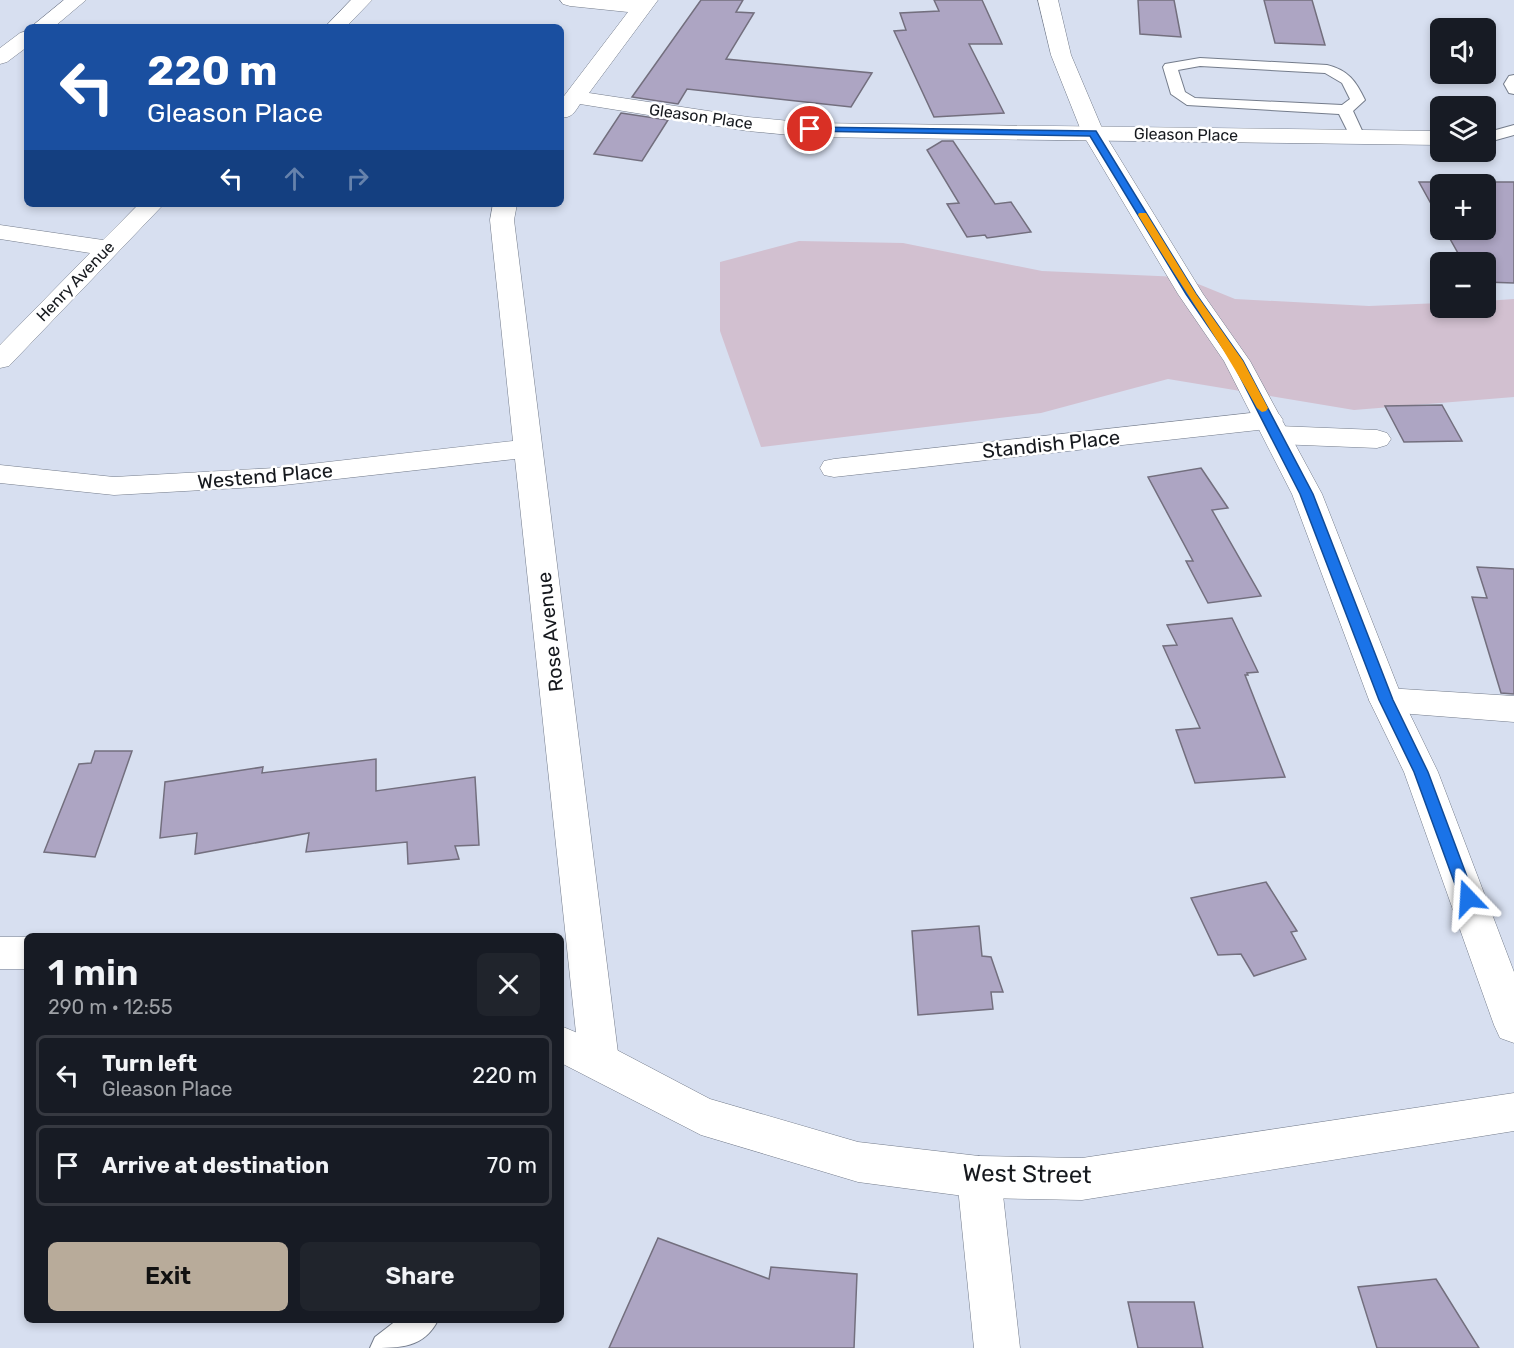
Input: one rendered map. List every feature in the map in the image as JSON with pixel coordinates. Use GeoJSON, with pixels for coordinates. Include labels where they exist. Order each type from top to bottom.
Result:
{"type":"FeatureCollection","features":[{"type":"Feature","properties":{"kind":"street"},"geometry":{"type":"LineString","coordinates":[[45,24],[76,0]]}},
{"type":"Feature","properties":{"kind":"street"},"geometry":{"type":"LineString","coordinates":[[337,24],[362,0]]}},
{"type":"Feature","properties":{"kind":"street"},"geometry":{"type":"LineString","coordinates":[[570,0],[645,4]]}},
{"type":"Feature","properties":{"kind":"street"},"geometry":{"type":"LineString","coordinates":[[1048,0],[1061,55],[1093,133],[1191,294],[1237,361],[1306,494],[1386,700],[1421,772],[1514,1025]]}},
{"type":"Feature","properties":{"kind":"street"},"geometry":{"type":"LineString","coordinates":[[564,111],[645,4]]}},
{"type":"Feature","properties":{"kind":"street"},"geometry":{"type":"LineString","coordinates":[[0,58],[24,40]]}},
{"type":"Feature","properties":{"kind":"street","name":"Gleason Place"},"geometry":{"type":"LineString","coordinates":[[574,97],[748,124],[810,129],[1430,138]]}},
{"type":"Feature","properties":{"kind":"street","name":"Henry Avenue"},"geometry":{"type":"LineString","coordinates":[[0,360],[106,248],[149,207]]}},
{"type":"Feature","properties":{"kind":"street","name":"Rose Avenue"},"geometry":{"type":"LineString","coordinates":[[504,207],[502,220],[513,325],[599,1061]]}},
{"type":"Feature","properties":{"kind":"street"},"geometry":{"type":"LineString","coordinates":[[0,232],[106,248]]}},
{"type":"Feature","properties":{"kind":"street","name":"Standish Place"},"geometry":{"type":"LineString","coordinates":[[834,468],[1273,427],[1377,439]]}},
{"type":"Feature","properties":{"kind":"street","name":"Westend Place"},"geometry":{"type":"LineString","coordinates":[[0,474],[114,486],[275,477],[529,448]]}},
{"type":"Feature","properties":{"kind":"street"},"geometry":{"type":"LineString","coordinates":[[1386,700],[1514,708]]}},
{"type":"Feature","properties":{"kind":"street"},"geometry":{"type":"LineString","coordinates":[[0,953],[24,953]]}},
{"type":"Feature","properties":{"kind":"street","name":"West Street"},"geometry":{"type":"LineString","coordinates":[[564,1045],[599,1061],[701,1116],[858,1162],[979,1177],[1082,1179],[1514,1112]]}},
{"type":"Feature","properties":{"kind":"street"},"geometry":{"type":"LineString","coordinates":[[979,1177],[997,1348]]}},
{"type":"Feature","properties":{"kind":"lane"},"geometry":{"type":"LineString","coordinates":[[1200,62],[1327,69],[1347,78],[1358,100],[1345,110],[1192,102],[1178,94],[1170,67],[1183,63],[1200,62]]}},
{"type":"Feature","properties":{"kind":"lane"},"geometry":{"type":"LineString","coordinates":[[1514,79],[1511,84],[1514,90]]}},
{"type":"Feature","properties":{"kind":"lane"},"geometry":{"type":"LineString","coordinates":[[1345,110],[1357,137]]}},
{"type":"Feature","properties":{"kind":"lane"},"geometry":{"type":"LineString","coordinates":[[1496,135],[1514,130]]}},
{"type":"Feature","properties":{"kind":"lane"},"geometry":{"type":"LineString","coordinates":[[386,1348],[418,1323]]}},
{"type":"Feature","properties":{"kind":"shaded area"},"geometry":{"type":"Polygon","coordinates":[[[799,241],[903,243],[1042,271],[1181,277],[1235,299],[1369,306],[1430,303],[1430,318],[1496,318],[1496,300],[1514,299],[1514,397],[1354,410],[1168,379],[1041,413],[761,447],[720,331],[720,262],[799,241]]]}},
{"type":"Feature","properties":{"kind":"building"},"geometry":{"type":"Polygon","coordinates":[[[701,0],[743,0],[736,12],[754,13],[726,59],[872,73],[851,107],[687,89],[678,104],[632,97],[701,0]]]}},
{"type":"Feature","properties":{"kind":"building"},"geometry":{"type":"Polygon","coordinates":[[[934,0],[982,0],[1002,44],[969,44],[1004,113],[934,117],[894,31],[906,30],[900,13],[939,11],[934,0]]]}},
{"type":"Feature","properties":{"kind":"building"},"geometry":{"type":"Polygon","coordinates":[[[1138,0],[1174,0],[1181,37],[1140,34],[1138,0]]]}},
{"type":"Feature","properties":{"kind":"building"},"geometry":{"type":"Polygon","coordinates":[[[1264,0],[1312,0],[1325,45],[1275,43],[1264,0]]]}},
{"type":"Feature","properties":{"kind":"building"},"geometry":{"type":"Polygon","coordinates":[[[621,113],[668,120],[642,161],[594,154],[621,113]]]}},
{"type":"Feature","properties":{"kind":"building"},"geometry":{"type":"Polygon","coordinates":[[[942,141],[953,141],[995,204],[1011,202],[1031,232],[987,238],[985,235],[967,237],[947,204],[959,203],[927,150],[942,141]]]}},
{"type":"Feature","properties":{"kind":"building"},"geometry":{"type":"Polygon","coordinates":[[[1419,182],[1430,182],[1430,202],[1419,182]]]}},
{"type":"Feature","properties":{"kind":"building"},"geometry":{"type":"Polygon","coordinates":[[[1496,182],[1514,182],[1514,283],[1496,282],[1496,252],[1457,252],[1451,240],[1496,240],[1496,182]]]}},
{"type":"Feature","properties":{"kind":"building"},"geometry":{"type":"Polygon","coordinates":[[[1442,405],[1462,441],[1404,442],[1385,406],[1442,405]]]}},
{"type":"Feature","properties":{"kind":"building"},"geometry":{"type":"Polygon","coordinates":[[[1201,468],[1228,508],[1212,510],[1261,596],[1208,603],[1186,561],[1193,561],[1148,477],[1201,468]]]}},
{"type":"Feature","properties":{"kind":"building"},"geometry":{"type":"Polygon","coordinates":[[[1477,567],[1514,569],[1514,694],[1501,693],[1472,597],[1487,598],[1477,567]]]}},
{"type":"Feature","properties":{"kind":"building"},"geometry":{"type":"Polygon","coordinates":[[[1232,618],[1258,672],[1245,675],[1285,777],[1195,783],[1176,730],[1200,728],[1163,646],[1177,645],[1167,625],[1232,618]]]}},
{"type":"Feature","properties":{"kind":"building"},"geometry":{"type":"Polygon","coordinates":[[[95,751],[132,751],[95,857],[44,852],[79,764],[91,763],[95,751]]]}},
{"type":"Feature","properties":{"kind":"building"},"geometry":{"type":"Polygon","coordinates":[[[376,759],[376,791],[475,777],[479,845],[455,846],[459,859],[408,864],[407,842],[306,852],[309,833],[195,854],[197,833],[160,838],[165,782],[263,767],[262,773],[376,759]]]}},
{"type":"Feature","properties":{"kind":"building"},"geometry":{"type":"Polygon","coordinates":[[[1266,882],[1297,931],[1291,932],[1306,959],[1254,976],[1241,954],[1218,955],[1191,898],[1266,882]]]}},
{"type":"Feature","properties":{"kind":"building"},"geometry":{"type":"Polygon","coordinates":[[[979,926],[982,956],[991,957],[1003,992],[991,992],[993,1009],[918,1015],[912,931],[979,926]]]}},
{"type":"Feature","properties":{"kind":"building"},"geometry":{"type":"Polygon","coordinates":[[[658,1238],[769,1279],[771,1267],[857,1274],[854,1348],[609,1348],[658,1238]]]}},
{"type":"Feature","properties":{"kind":"building"},"geometry":{"type":"Polygon","coordinates":[[[1436,1279],[1479,1348],[1377,1348],[1358,1287],[1436,1279]]]}},
{"type":"Feature","properties":{"kind":"building"},"geometry":{"type":"Polygon","coordinates":[[[1128,1302],[1194,1302],[1203,1348],[1138,1348],[1128,1302]]]}},
{"type":"Feature","properties":{"kind":"slow traffic"},"geometry":{"type":"LineString","coordinates":[[1143,215],[1191,294],[1237,361],[1262,408]]}},
{"type":"Feature","properties":{"kind":"route"},"geometry":{"type":"LineString","coordinates":[[810,129],[1093,133],[1191,294],[1237,361],[1306,494],[1386,700],[1421,772],[1468,898]]}}]}
